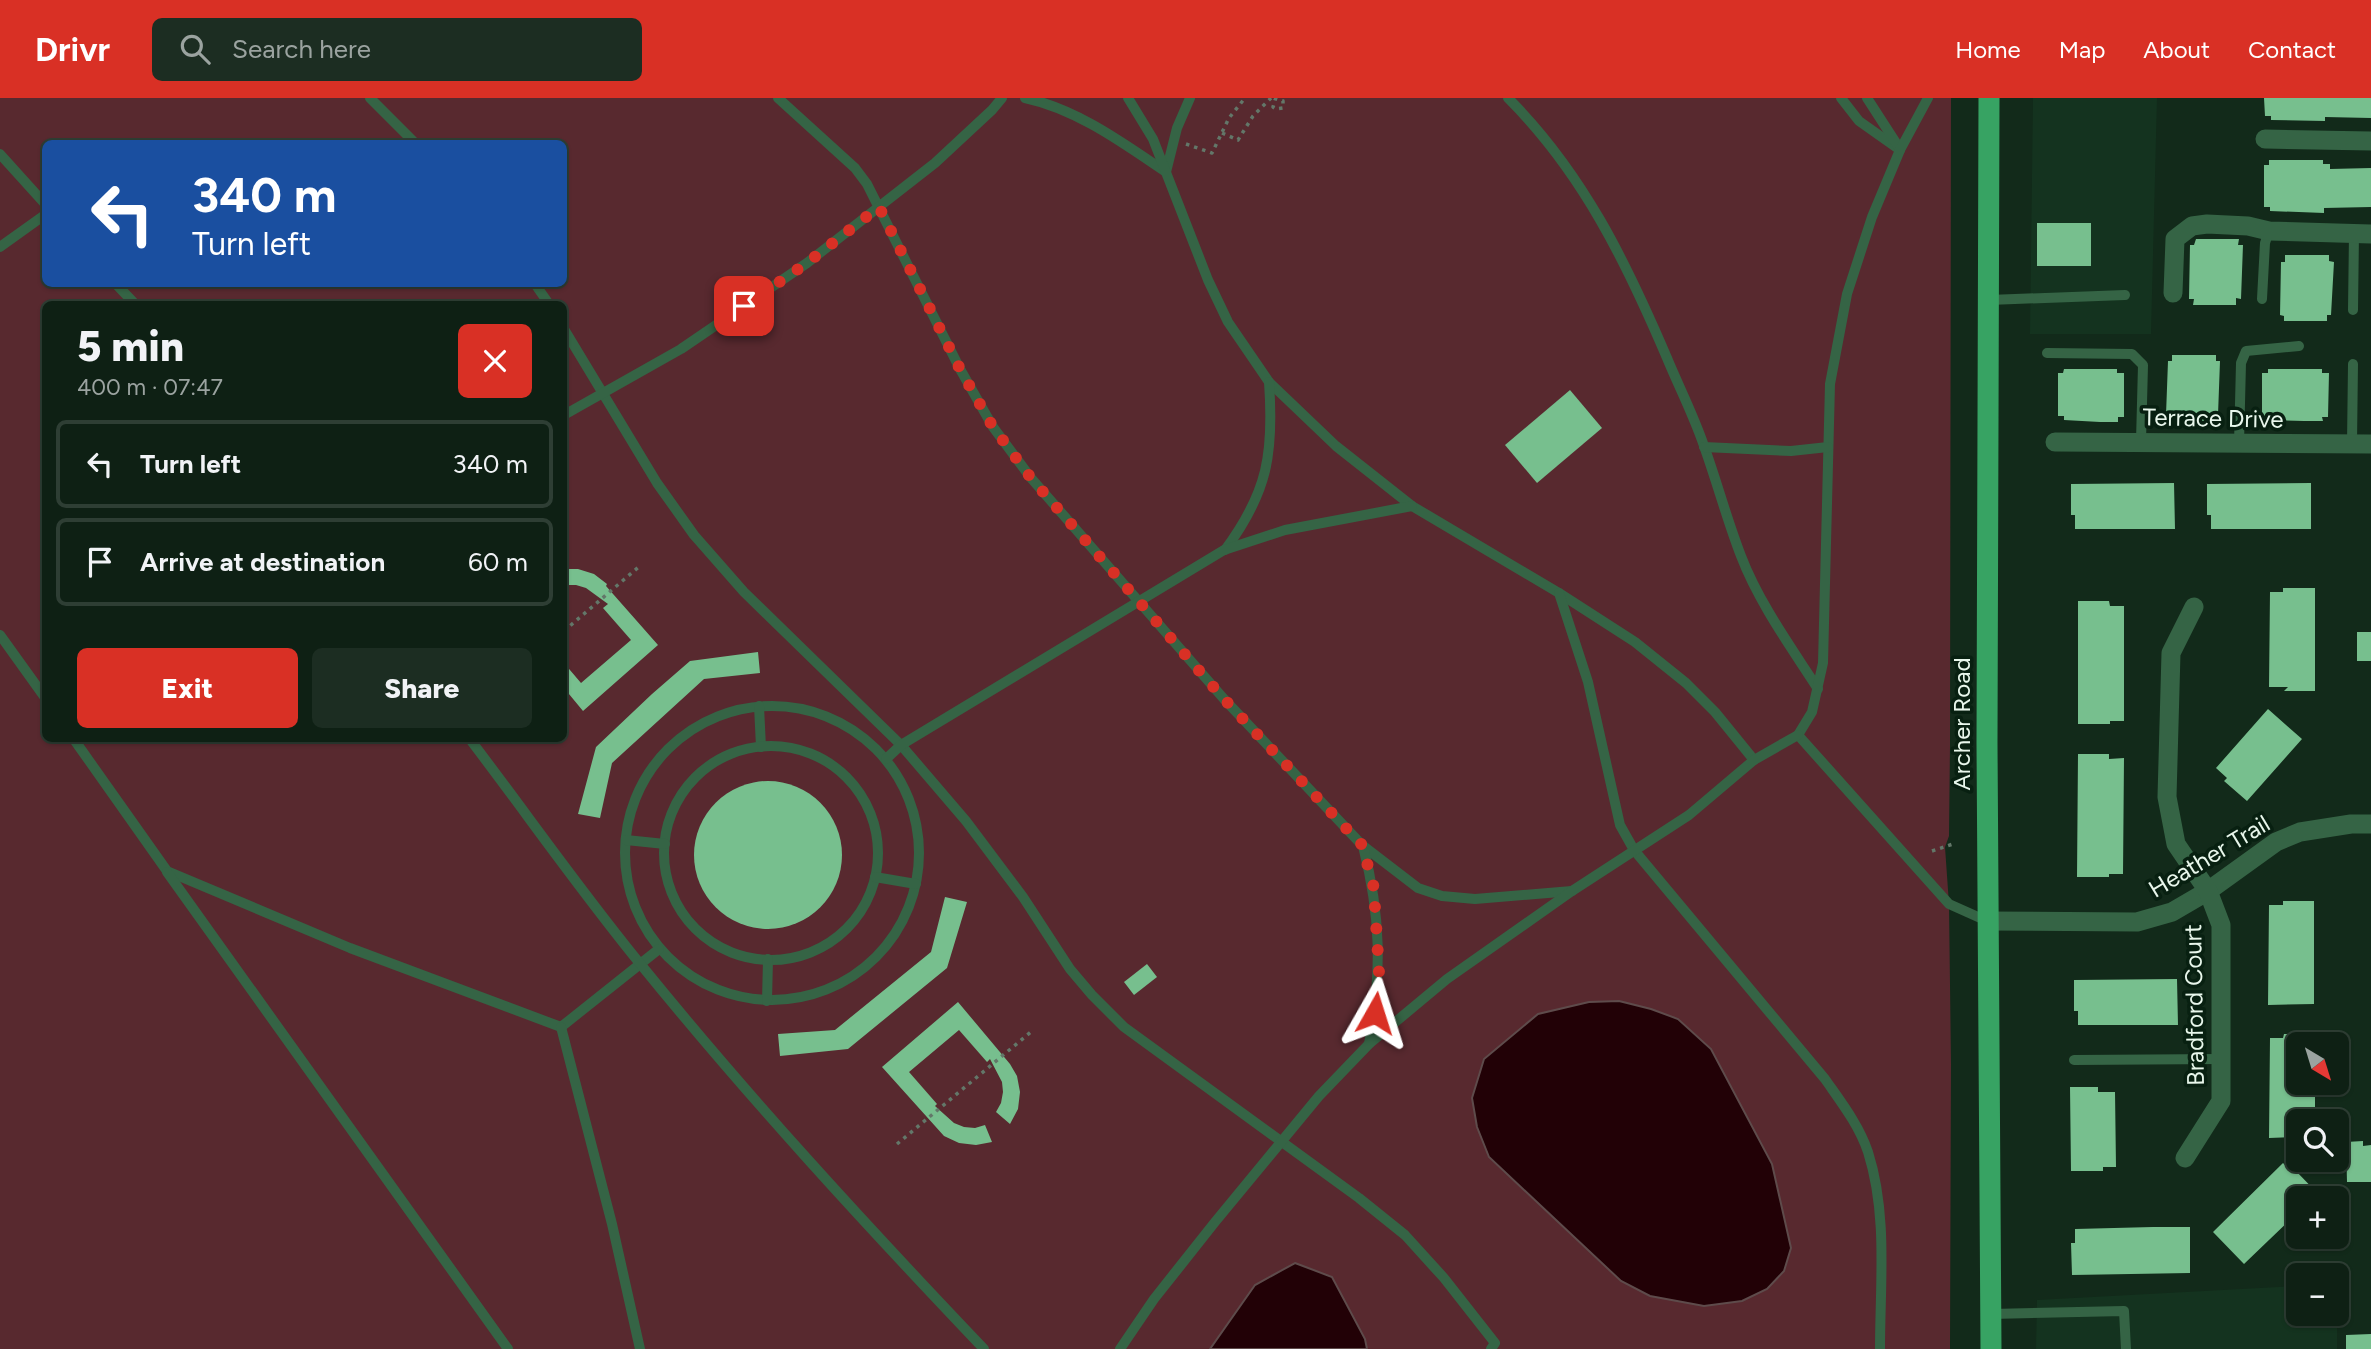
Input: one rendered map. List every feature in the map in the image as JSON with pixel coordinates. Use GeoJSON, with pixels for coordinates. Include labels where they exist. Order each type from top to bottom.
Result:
{"type":"FeatureCollection","features":[{"type":"Feature","properties":{"kind":"main road","name":"Archer Road"},"geometry":{"type":"LineString","coordinates":[[1989,98],[1988,922],[1991,1349]]}},
{"type":"Feature","properties":{"kind":"street"},"geometry":{"type":"LineString","coordinates":[[2265,139],[2371,141]]}},
{"type":"Feature","properties":{"kind":"street"},"geometry":{"type":"LineString","coordinates":[[2173,293],[2175,239],[2192,226],[2248,226],[2269,231],[2362,234]]}},
{"type":"Feature","properties":{"kind":"street","name":"Terrace Drive"},"geometry":{"type":"LineString","coordinates":[[2055,442],[2141,440],[2239,444],[2362,443]]}},
{"type":"Feature","properties":{"kind":"street","name":"Bradford Court"},"geometry":{"type":"LineString","coordinates":[[2185,1158],[2221,1101],[2221,925],[2208,891],[2176,844],[2168,797],[2171,653],[2194,607]]}},
{"type":"Feature","properties":{"kind":"street","name":"Heather Trail"},"geometry":{"type":"LineString","coordinates":[[1988,922],[2137,922],[2172,912],[2208,891],[2276,842],[2300,832],[2351,824],[2371,824]]}},
{"type":"Feature","properties":{"kind":"lane"},"geometry":{"type":"LineString","coordinates":[[370,98],[412,140]]}},
{"type":"Feature","properties":{"kind":"lane"},"geometry":{"type":"LineString","coordinates":[[778,98],[855,168],[879,207],[960,369],[993,427],[1031,478],[1224,699],[1362,845],[1418,888],[1442,896],[1475,899],[1572,891]]}},
{"type":"Feature","properties":{"kind":"lane"},"geometry":{"type":"LineString","coordinates":[[567,413],[681,349],[807,263],[935,163],[1002,98]]}},
{"type":"Feature","properties":{"kind":"lane"},"geometry":{"type":"LineString","coordinates":[[1025,98],[1086,122],[1166,172]]}},
{"type":"Feature","properties":{"kind":"lane"},"geometry":{"type":"LineString","coordinates":[[1128,98],[1153,139],[1228,323],[1269,382],[1336,446],[1412,506],[1559,593],[1635,642],[1686,683],[1715,712],[1754,760]]}},
{"type":"Feature","properties":{"kind":"lane"},"geometry":{"type":"LineString","coordinates":[[1166,172],[1189,98]]}},
{"type":"Feature","properties":{"kind":"lane"},"geometry":{"type":"LineString","coordinates":[[1509,98],[1536,126],[1579,183],[1611,234],[1704,447],[1742,558],[1772,617],[1818,689]]}},
{"type":"Feature","properties":{"kind":"lane"},"geometry":{"type":"LineString","coordinates":[[1841,98],[1859,121],[1900,150]]}},
{"type":"Feature","properties":{"kind":"lane"},"geometry":{"type":"LineString","coordinates":[[1867,98],[1900,150]]}},
{"type":"Feature","properties":{"kind":"lane"},"geometry":{"type":"LineString","coordinates":[[1120,1349],[1163,1288],[1281,1142],[1369,1044],[1447,979],[1572,891],[1689,815],[1754,760],[1798,735],[1812,712],[1824,652],[1830,384],[1847,293],[1872,217],[1900,150],[1928,98]]}},
{"type":"Feature","properties":{"kind":"lane"},"geometry":{"type":"LineString","coordinates":[[0,154],[42,201]]}},
{"type":"Feature","properties":{"kind":"lane"},"geometry":{"type":"LineString","coordinates":[[0,247],[42,217]]}},
{"type":"Feature","properties":{"kind":"lane"},"geometry":{"type":"LineString","coordinates":[[2262,299],[2265,243],[2269,231]]}},
{"type":"Feature","properties":{"kind":"lane"},"geometry":{"type":"LineString","coordinates":[[2353,310],[2362,234]]}},
{"type":"Feature","properties":{"kind":"lane"},"geometry":{"type":"LineString","coordinates":[[119,287],[132,301]]}},
{"type":"Feature","properties":{"kind":"lane"},"geometry":{"type":"LineString","coordinates":[[1988,300],[2125,295]]}},
{"type":"Feature","properties":{"kind":"lane"},"geometry":{"type":"LineString","coordinates":[[567,334],[657,483],[694,535],[744,592],[901,745],[966,821],[1023,897],[1070,969],[1092,995],[1124,1027],[1359,1198],[1405,1235],[1444,1278],[1495,1343],[1492,1349]]}},
{"type":"Feature","properties":{"kind":"lane"},"geometry":{"type":"LineString","coordinates":[[2239,444],[2241,363],[2246,351],[2298,346]]}},
{"type":"Feature","properties":{"kind":"lane"},"geometry":{"type":"LineString","coordinates":[[2047,353],[2132,354],[2143,365],[2141,440]]}},
{"type":"Feature","properties":{"kind":"lane"},"geometry":{"type":"LineString","coordinates":[[2353,364],[2362,443]]}},
{"type":"Feature","properties":{"kind":"lane"},"geometry":{"type":"LineString","coordinates":[[1224,550],[1245,523],[1258,497],[1265,471],[1270,443],[1269,382]]}},
{"type":"Feature","properties":{"kind":"lane"},"geometry":{"type":"LineString","coordinates":[[1704,447],[1791,450],[1828,447]]}},
{"type":"Feature","properties":{"kind":"lane"},"geometry":{"type":"LineString","coordinates":[[886,759],[901,745],[1224,550],[1285,530],[1412,506]]}},
{"type":"Feature","properties":{"kind":"lane"},"geometry":{"type":"LineString","coordinates":[[1559,593],[1588,682],[1620,825],[1634,850],[1825,1079],[1853,1119],[1867,1151],[1880,1214],[1880,1349]]}},
{"type":"Feature","properties":{"kind":"lane"},"geometry":{"type":"LineString","coordinates":[[0,635],[42,692]]}},
{"type":"Feature","properties":{"kind":"lane"},"geometry":{"type":"LineString","coordinates":[[759,706],[761,747]]}},
{"type":"Feature","properties":{"kind":"lane"},"geometry":{"type":"LineString","coordinates":[[759,706],[795,708],[829,717],[860,735],[886,759],[903,785],[914,813],[920,844],[911,904],[897,932],[878,956],[854,976],[827,990],[798,999],[767,1001],[737,997],[708,986],[681,970],[659,949],[640,919],[628,886],[624,850],[630,815],[643,782],[664,753],[692,730],[724,714],[759,706]]}},
{"type":"Feature","properties":{"kind":"lane"},"geometry":{"type":"LineString","coordinates":[[1798,735],[1949,904],[1988,922]]}},
{"type":"Feature","properties":{"kind":"lane"},"geometry":{"type":"LineString","coordinates":[[76,742],[508,1349]]}},
{"type":"Feature","properties":{"kind":"lane"},"geometry":{"type":"LineString","coordinates":[[472,742],[641,965],[768,1116],[875,1235],[984,1349]]}},
{"type":"Feature","properties":{"kind":"lane"},"geometry":{"type":"LineString","coordinates":[[761,747],[793,748],[810,753],[841,772],[854,784],[876,828],[878,853],[875,877],[863,908],[842,933],[812,951],[795,957],[768,959],[741,955],[724,948],[695,927],[674,897],[665,863],[665,844],[674,809],[694,779],[723,758],[761,747]]}},
{"type":"Feature","properties":{"kind":"lane"},"geometry":{"type":"LineString","coordinates":[[626,840],[665,844]]}},
{"type":"Feature","properties":{"kind":"lane"},"geometry":{"type":"LineString","coordinates":[[1362,845],[1374,888],[1379,971],[1369,1044]]}},
{"type":"Feature","properties":{"kind":"lane"},"geometry":{"type":"LineString","coordinates":[[167,872],[350,948],[561,1027]]}},
{"type":"Feature","properties":{"kind":"lane"},"geometry":{"type":"LineString","coordinates":[[875,877],[916,884]]}},
{"type":"Feature","properties":{"kind":"lane"},"geometry":{"type":"LineString","coordinates":[[561,1027],[659,949]]}},
{"type":"Feature","properties":{"kind":"lane"},"geometry":{"type":"LineString","coordinates":[[767,1001],[768,959]]}},
{"type":"Feature","properties":{"kind":"lane"},"geometry":{"type":"LineString","coordinates":[[561,1027],[612,1224],[640,1349]]}},
{"type":"Feature","properties":{"kind":"lane"},"geometry":{"type":"LineString","coordinates":[[2074,1060],[2221,1059]]}},
{"type":"Feature","properties":{"kind":"lane"},"geometry":{"type":"LineString","coordinates":[[1991,1314],[2124,1311],[2126,1349]]}},
{"type":"Feature","properties":{"kind":"path"},"geometry":{"type":"LineString","coordinates":[[1174,140],[1212,153],[1221,132],[1244,98]]}},
{"type":"Feature","properties":{"kind":"path"},"geometry":{"type":"LineString","coordinates":[[1221,132],[1238,140],[1253,117],[1274,99]]}},
{"type":"Feature","properties":{"kind":"path"},"geometry":{"type":"LineString","coordinates":[[567,628],[640,565]]}},
{"type":"Feature","properties":{"kind":"path"},"geometry":{"type":"LineString","coordinates":[[1932,851],[1956,843]]}},
{"type":"Feature","properties":{"kind":"path"},"geometry":{"type":"LineString","coordinates":[[897,1144],[1032,1031]]}},
{"type":"Feature","properties":{"kind":"shaded area"},"geometry":{"type":"Polygon","coordinates":[[[0,98],[1951,98],[1950,747],[1949,836],[1945,847],[1949,904],[1951,1064],[1950,1349],[0,1349],[0,98]]]}},
{"type":"Feature","properties":{"kind":"shaded area"},"geometry":{"type":"Polygon","coordinates":[[[2033,98],[2157,98],[2151,334],[2030,334],[2033,98]]]}},
{"type":"Feature","properties":{"kind":"shaded area"},"geometry":{"type":"Polygon","coordinates":[[[1619,1001],[1678,1019],[1711,1049],[1772,1164],[1791,1248],[1784,1271],[1767,1289],[1742,1301],[1704,1306],[1650,1296],[1621,1281],[1489,1157],[1477,1127],[1472,1098],[1484,1059],[1538,1014],[1589,1002],[1619,1001]]]}},
{"type":"Feature","properties":{"kind":"shaded area"},"geometry":{"type":"Polygon","coordinates":[[[1295,1263],[1332,1277],[1365,1339],[1367,1349],[1210,1349],[1255,1285],[1295,1263]]]}},
{"type":"Feature","properties":{"kind":"shaded area"},"geometry":{"type":"Polygon","coordinates":[[[2286,1287],[2286,1326],[2337,1326],[2337,1349],[2036,1349],[2037,1300],[2286,1287]]]}},
{"type":"Feature","properties":{"kind":"building"},"geometry":{"type":"Polygon","coordinates":[[[2264,98],[2371,98],[2371,118],[2271,120],[2271,116],[2265,116],[2264,98]]]}},
{"type":"Feature","properties":{"kind":"building"},"geometry":{"type":"Polygon","coordinates":[[[2269,160],[2323,160],[2323,164],[2330,164],[2330,169],[2371,168],[2371,207],[2324,208],[2324,213],[2270,211],[2270,207],[2264,207],[2264,165],[2269,165],[2269,160]]]}},
{"type":"Feature","properties":{"kind":"building"},"geometry":{"type":"Polygon","coordinates":[[[2037,223],[2091,223],[2091,266],[2037,266],[2037,223]]]}},
{"type":"Feature","properties":{"kind":"building"},"geometry":{"type":"Polygon","coordinates":[[[2196,239],[2239,239],[2238,245],[2243,245],[2241,299],[2236,298],[2236,305],[2193,305],[2194,299],[2189,299],[2190,245],[2194,245],[2196,239]]]}},
{"type":"Feature","properties":{"kind":"building"},"geometry":{"type":"Polygon","coordinates":[[[2285,255],[2329,255],[2329,261],[2334,262],[2331,315],[2327,315],[2327,321],[2284,321],[2284,316],[2280,315],[2281,262],[2285,262],[2285,255]]]}},
{"type":"Feature","properties":{"kind":"building"},"geometry":{"type":"Polygon","coordinates":[[[2172,355],[2216,355],[2216,361],[2220,361],[2218,415],[2213,415],[2213,421],[2171,421],[2171,415],[2166,415],[2168,361],[2172,361],[2172,355]]]}},
{"type":"Feature","properties":{"kind":"building"},"geometry":{"type":"Polygon","coordinates":[[[2064,369],[2117,369],[2117,373],[2124,373],[2124,417],[2118,417],[2118,422],[2100,422],[2064,420],[2064,416],[2058,416],[2058,373],[2063,373],[2064,369]]]}},
{"type":"Feature","properties":{"kind":"building"},"geometry":{"type":"Polygon","coordinates":[[[2268,369],[2322,369],[2322,373],[2329,373],[2328,417],[2322,417],[2323,421],[2304,421],[2269,420],[2269,416],[2262,416],[2262,373],[2268,373],[2268,369]]]}},
{"type":"Feature","properties":{"kind":"building"},"geometry":{"type":"Polygon","coordinates":[[[1570,390],[1602,428],[1537,483],[1505,445],[1570,390]]]}},
{"type":"Feature","properties":{"kind":"building"},"geometry":{"type":"Polygon","coordinates":[[[2174,483],[2175,529],[2075,529],[2075,515],[2071,515],[2071,484],[2174,483]]]}},
{"type":"Feature","properties":{"kind":"building"},"geometry":{"type":"Polygon","coordinates":[[[2311,483],[2311,529],[2211,529],[2211,515],[2207,515],[2207,484],[2311,483]]]}},
{"type":"Feature","properties":{"kind":"building"},"geometry":{"type":"Polygon","coordinates":[[[567,569],[594,574],[607,584],[658,645],[583,711],[567,692],[567,667],[581,683],[631,640],[603,608],[608,604],[586,588],[567,585],[567,569]]]}},
{"type":"Feature","properties":{"kind":"building"},"geometry":{"type":"Polygon","coordinates":[[[2283,588],[2315,588],[2315,691],[2284,691],[2288,687],[2269,687],[2270,592],[2283,592],[2283,588]]]}},
{"type":"Feature","properties":{"kind":"building"},"geometry":{"type":"Polygon","coordinates":[[[2078,601],[2109,601],[2110,606],[2124,606],[2124,721],[2078,724],[2078,601]]]}},
{"type":"Feature","properties":{"kind":"building"},"geometry":{"type":"Polygon","coordinates":[[[2357,632],[2371,632],[2371,661],[2357,661],[2357,632]]]}},
{"type":"Feature","properties":{"kind":"building"},"geometry":{"type":"Polygon","coordinates":[[[758,652],[760,673],[704,679],[612,763],[600,818],[578,814],[596,747],[652,694],[690,661],[758,652]]]}},
{"type":"Feature","properties":{"kind":"building"},"geometry":{"type":"Polygon","coordinates":[[[2268,709],[2302,739],[2247,801],[2224,781],[2227,778],[2216,768],[2268,709]]]}},
{"type":"Feature","properties":{"kind":"building"},"geometry":{"type":"Polygon","coordinates":[[[2078,754],[2109,754],[2109,759],[2124,758],[2123,874],[2077,877],[2078,754]]]}},
{"type":"Feature","properties":{"kind":"building"},"geometry":{"type":"Polygon","coordinates":[[[768,781],[796,787],[820,803],[836,827],[842,855],[836,883],[820,907],[796,923],[768,929],[740,923],[716,907],[700,883],[694,855],[700,827],[716,803],[740,787],[768,781]]]}},
{"type":"Feature","properties":{"kind":"building"},"geometry":{"type":"Polygon","coordinates":[[[945,897],[967,902],[947,968],[848,1049],[780,1056],[778,1034],[835,1030],[931,952],[945,897]]]}},
{"type":"Feature","properties":{"kind":"building"},"geometry":{"type":"Polygon","coordinates":[[[2283,901],[2314,901],[2314,1004],[2268,1005],[2269,905],[2283,905],[2283,901]]]}},
{"type":"Feature","properties":{"kind":"building"},"geometry":{"type":"Polygon","coordinates":[[[1147,964],[1157,977],[1134,995],[1124,982],[1147,964]]]}},
{"type":"Feature","properties":{"kind":"building"},"geometry":{"type":"Polygon","coordinates":[[[2177,979],[2178,1025],[2078,1025],[2078,1011],[2074,1011],[2074,980],[2177,979]]]}},
{"type":"Feature","properties":{"kind":"building"},"geometry":{"type":"Polygon","coordinates":[[[958,1002],[1017,1076],[1020,1092],[1018,1109],[1010,1124],[996,1112],[1001,1103],[1002,1082],[990,1059],[987,1062],[959,1030],[909,1072],[937,1104],[935,1106],[954,1123],[975,1128],[985,1125],[992,1142],[976,1145],[959,1143],[944,1136],[882,1067],[958,1002]]]}},
{"type":"Feature","properties":{"kind":"building"},"geometry":{"type":"Polygon","coordinates":[[[2286,1034],[2286,1096],[2315,1096],[2315,1109],[2286,1109],[2286,1137],[2269,1138],[2270,1038],[2283,1038],[2286,1034]]]}},
{"type":"Feature","properties":{"kind":"building"},"geometry":{"type":"Polygon","coordinates":[[[2070,1087],[2098,1087],[2098,1092],[2115,1092],[2116,1167],[2103,1167],[2103,1171],[2071,1171],[2070,1087]]]}},
{"type":"Feature","properties":{"kind":"building"},"geometry":{"type":"Polygon","coordinates":[[[2363,1141],[2363,1146],[2371,1145],[2371,1182],[2347,1182],[2349,1142],[2363,1141]]]}},
{"type":"Feature","properties":{"kind":"building"},"geometry":{"type":"Polygon","coordinates":[[[2283,1163],[2286,1172],[2297,1172],[2310,1186],[2286,1186],[2286,1224],[2244,1264],[2213,1232],[2283,1163]]]}},
{"type":"Feature","properties":{"kind":"building"},"geometry":{"type":"Polygon","coordinates":[[[2190,1227],[2190,1273],[2072,1275],[2071,1243],[2075,1243],[2075,1229],[2190,1227]]]}},
{"type":"Feature","properties":{"kind":"building"},"geometry":{"type":"Polygon","coordinates":[[[2371,1334],[2371,1349],[2346,1349],[2346,1335],[2371,1334]]]}},
{"type":"Feature","properties":{"kind":"route"},"geometry":{"type":"LineString","coordinates":[[744,306],[807,263],[879,207],[960,369],[993,427],[1031,478],[1224,699],[1362,845],[1374,888],[1379,971],[1375,1013]]}}]}
